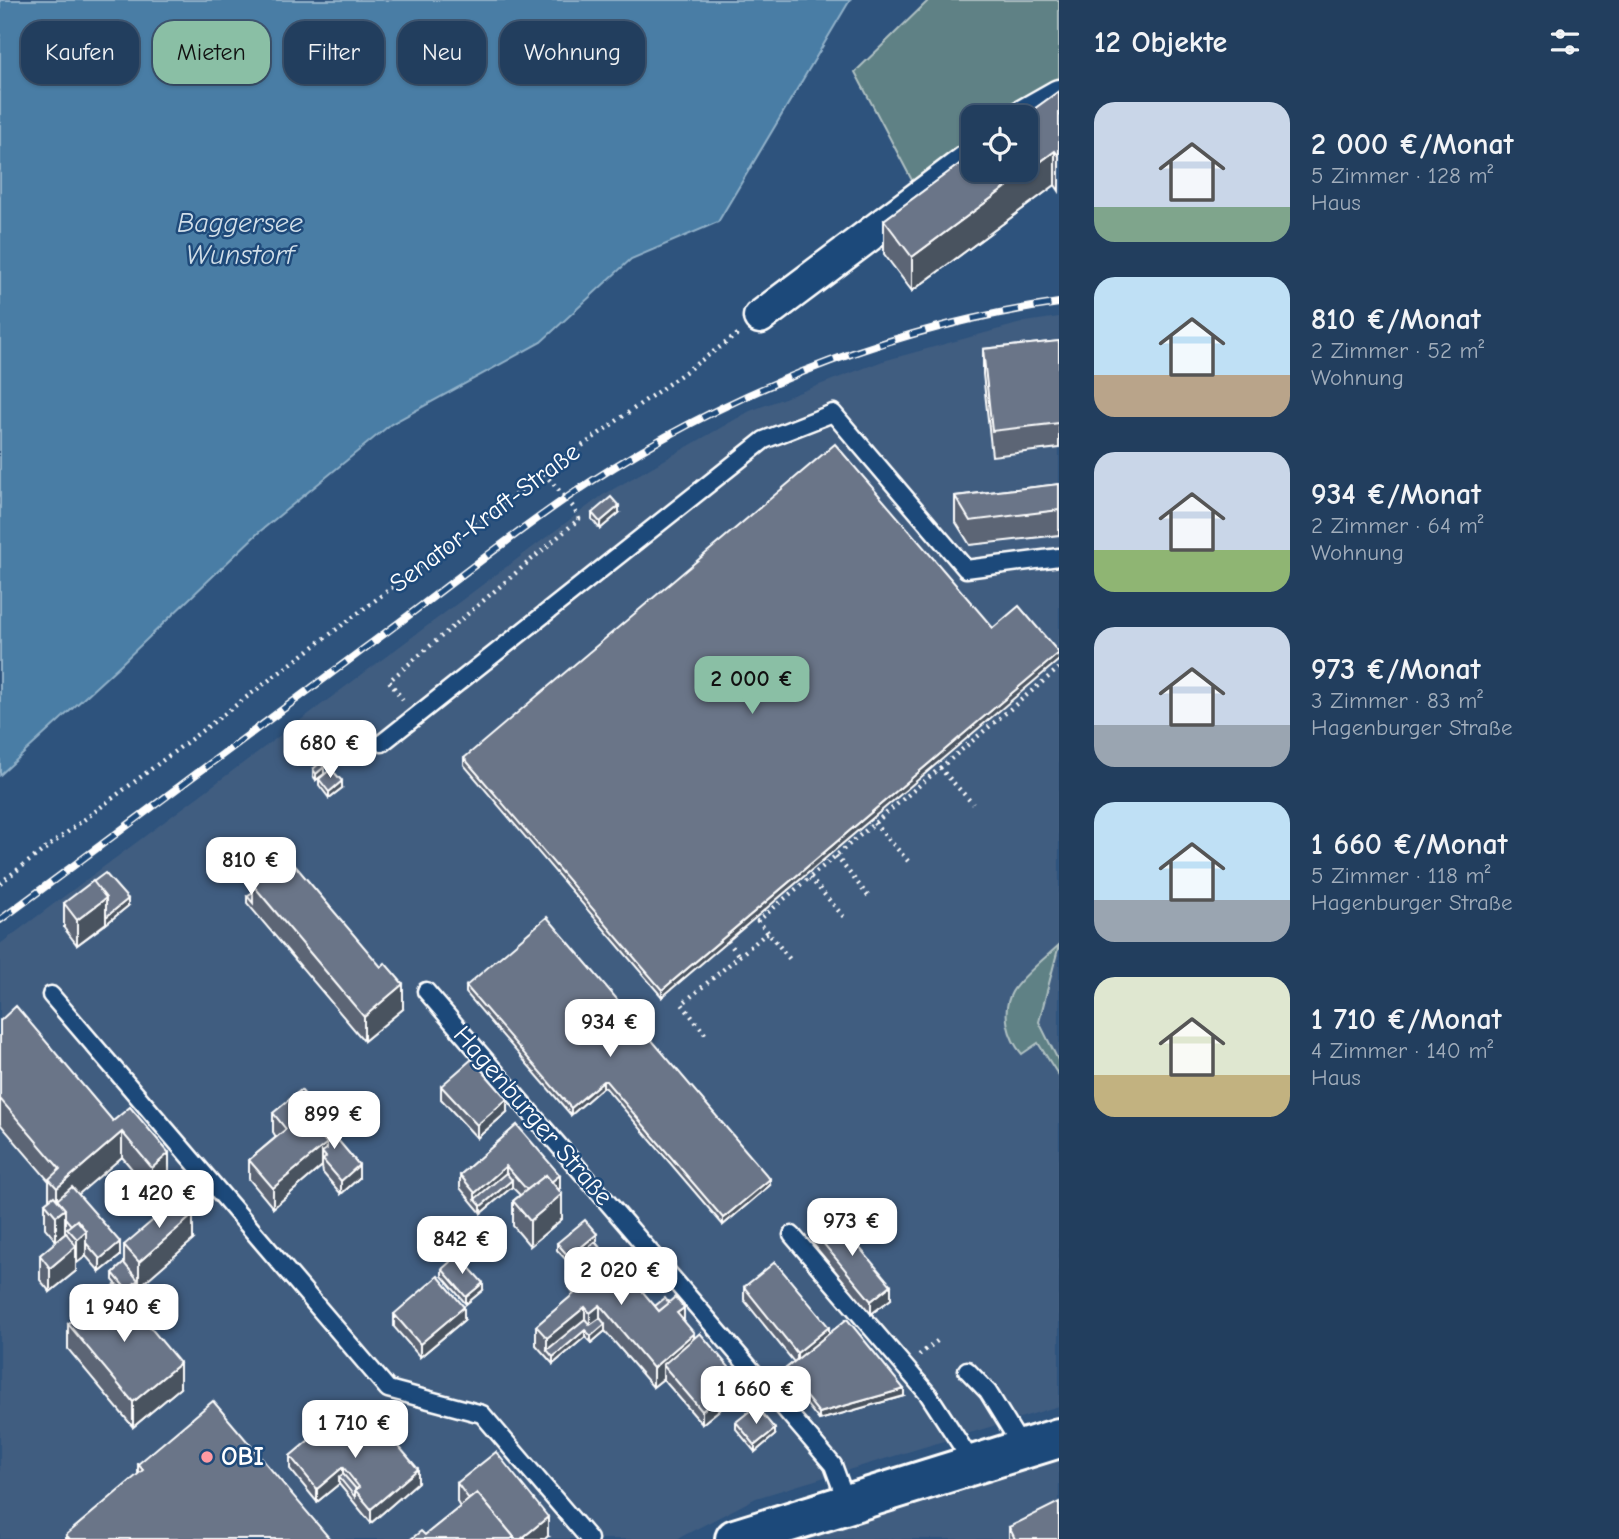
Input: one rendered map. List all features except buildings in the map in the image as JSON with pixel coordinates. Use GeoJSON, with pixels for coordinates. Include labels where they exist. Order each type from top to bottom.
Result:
{"type":"FeatureCollection","features":[{"type":"Feature","properties":{"kind":"main road"},"geometry":{"type":"LineString","coordinates":[[735,1539],[1059,1438]]}},
{"type":"Feature","properties":{"kind":"street"},"geometry":{"type":"LineString","coordinates":[[1038,108],[1059,96]]}},
{"type":"Feature","properties":{"kind":"street"},"geometry":{"type":"LineString","coordinates":[[760,317],[961,166]]}},
{"type":"Feature","properties":{"kind":"lane"},"geometry":{"type":"LineString","coordinates":[[382,743],[764,440],[833,413],[966,569],[1059,557]]}},
{"type":"Feature","properties":{"kind":"lane","name":"Hagenburger Straße"},"geometry":{"type":"LineString","coordinates":[[426,991],[833,1465],[847,1503]]}},
{"type":"Feature","properties":{"kind":"lane"},"geometry":{"type":"LineString","coordinates":[[51,995],[388,1389],[482,1414],[584,1537]]}},
{"type":"Feature","properties":{"kind":"lane"},"geometry":{"type":"LineString","coordinates":[[792,1235],[929,1394],[974,1465]]}},
{"type":"Feature","properties":{"kind":"lane"},"geometry":{"type":"LineString","coordinates":[[967,1370],[988,1392],[1023,1449]]}},
{"type":"Feature","properties":{"kind":"path","name":"Senator-Kraft-Straße"},"geometry":{"type":"LineString","coordinates":[[0,883],[544,473],[760,317]]}},
{"type":"Feature","properties":{"kind":"path"},"geometry":{"type":"LineString","coordinates":[[415,716],[389,681],[579,519],[574,508],[544,473]]}},
{"type":"Feature","properties":{"kind":"path"},"geometry":{"type":"LineString","coordinates":[[792,962],[758,921],[940,768],[944,761],[1059,668]]}},
{"type":"Feature","properties":{"kind":"path"},"geometry":{"type":"LineString","coordinates":[[940,768],[973,804]]}},
{"type":"Feature","properties":{"kind":"path"},"geometry":{"type":"LineString","coordinates":[[874,823],[908,860]]}},
{"type":"Feature","properties":{"kind":"path"},"geometry":{"type":"LineString","coordinates":[[836,856],[868,896]]}},
{"type":"Feature","properties":{"kind":"path"},"geometry":{"type":"LineString","coordinates":[[810,878],[844,917]]}},
{"type":"Feature","properties":{"kind":"path"},"geometry":{"type":"LineString","coordinates":[[705,1034],[681,1004],[768,932]]}},
{"type":"Feature","properties":{"kind":"path"},"geometry":{"type":"LineString","coordinates":[[728,941],[739,956]]}},
{"type":"Feature","properties":{"kind":"shaded area"},"geometry":{"type":"Polygon","coordinates":[[[1059,317],[1059,1406],[756,1498],[677,1539],[0,1539],[0,944],[603,495],[750,411],[883,361],[1025,322],[1059,317]]]}},
{"type":"Feature","properties":{"kind":"shaded area"},"geometry":{"type":"Polygon","coordinates":[[[1059,1460],[1059,1539],[797,1539],[1059,1460]]]}},
{"type":"Feature","properties":{"kind":"green space"},"geometry":{"type":"Polygon","coordinates":[[[929,0],[1059,0],[1059,83],[1028,105],[961,105],[961,153],[915,186],[855,72],[929,0]]]}},
{"type":"Feature","properties":{"kind":"green space"},"geometry":{"type":"Polygon","coordinates":[[[1059,945],[1039,1022],[1059,1062],[1059,1076],[1038,1043],[1022,1054],[1017,1048],[1008,1025],[1007,1008],[1016,986],[1059,945]]]}},
{"type":"Feature","properties":{"kind":"water","name":"Baggersee Wunstorf"},"geometry":{"type":"Polygon","coordinates":[[[0,0],[850,0],[718,222],[631,259],[541,342],[391,424],[258,533],[0,775],[0,0]]]}},
{"type":"Feature","properties":{"kind":"railway"},"geometry":{"type":"LineString","coordinates":[[0,920],[514,535],[621,463],[739,399],[801,372],[864,349],[929,330],[994,314],[1059,303]]}},
{"type":"Feature","properties":{"kind":"place","name":"OBI"},"geometry":{"type":"Point","coordinates":[207,1457]}}]}
